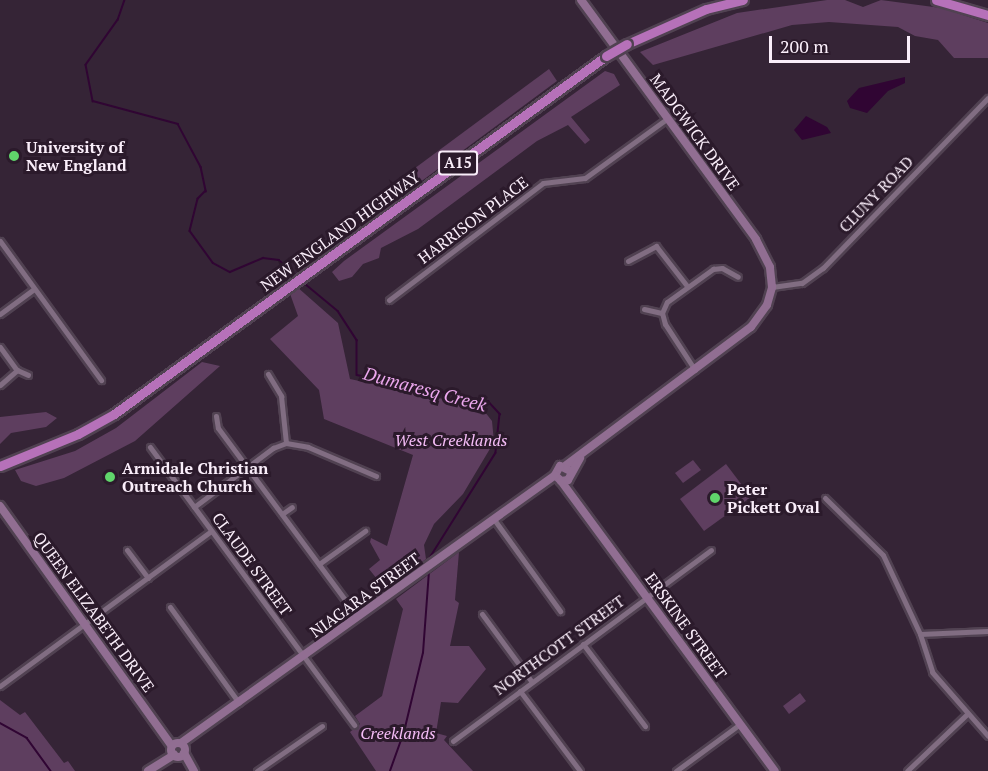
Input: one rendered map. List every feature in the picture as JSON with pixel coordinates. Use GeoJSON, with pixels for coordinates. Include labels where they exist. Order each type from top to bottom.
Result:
{"type":"FeatureCollection","features":[{"type":"Feature","properties":{"kind":"highway","name":"NEW ENGLAND HIGHWAY"},"geometry":{"type":"LineString","coordinates":[[0,465],[78,434],[114,414],[606,56],[627,44],[706,9],[743,0]]}},
{"type":"Feature","properties":{"kind":"highway"},"geometry":{"type":"LineString","coordinates":[[936,0],[988,15]]}},
{"type":"Feature","properties":{"kind":"street","name":"MADGWICK DRIVE"},"geometry":{"type":"LineString","coordinates":[[581,0],[756,239],[770,267],[772,287]]}},
{"type":"Feature","properties":{"kind":"street","name":"CLUNY ROAD"},"geometry":{"type":"LineString","coordinates":[[772,287],[802,283],[823,268],[988,98]]}},
{"type":"Feature","properties":{"kind":"street","name":"HARRISON PLACE"},"geometry":{"type":"LineString","coordinates":[[389,300],[543,183],[585,178],[668,118]]}},
{"type":"Feature","properties":{"kind":"street"},"geometry":{"type":"LineString","coordinates":[[651,238],[687,286]]}},
{"type":"Feature","properties":{"kind":"street"},"geometry":{"type":"LineString","coordinates":[[0,242],[101,380]]}},
{"type":"Feature","properties":{"kind":"street"},"geometry":{"type":"LineString","coordinates":[[628,261],[656,246]]}},
{"type":"Feature","properties":{"kind":"street"},"geometry":{"type":"LineString","coordinates":[[695,370],[669,333],[662,313],[667,302],[713,269],[722,268],[738,277]]}},
{"type":"Feature","properties":{"kind":"street"},"geometry":{"type":"LineString","coordinates":[[568,471],[557,467],[558,478],[568,471],[585,451],[695,370],[759,319],[772,287]]}},
{"type":"Feature","properties":{"kind":"street"},"geometry":{"type":"LineString","coordinates":[[0,314],[34,289]]}},
{"type":"Feature","properties":{"kind":"street"},"geometry":{"type":"LineString","coordinates":[[644,309],[662,313]]}},
{"type":"Feature","properties":{"kind":"street"},"geometry":{"type":"LineString","coordinates":[[0,346],[17,370],[28,375]]}},
{"type":"Feature","properties":{"kind":"street"},"geometry":{"type":"LineString","coordinates":[[0,385],[17,370]]}},
{"type":"Feature","properties":{"kind":"street"},"geometry":{"type":"LineString","coordinates":[[268,374],[280,396],[286,443]]}},
{"type":"Feature","properties":{"kind":"street"},"geometry":{"type":"LineString","coordinates":[[216,416],[218,428],[358,617]]}},
{"type":"Feature","properties":{"kind":"street"},"geometry":{"type":"LineString","coordinates":[[194,507],[247,466],[286,443],[308,447],[376,476]]}},
{"type":"Feature","properties":{"kind":"street","name":"CLAUDE STREET"},"geometry":{"type":"LineString","coordinates":[[150,447],[354,725]]}},
{"type":"Feature","properties":{"kind":"street","name":"ERSKINE STREET"},"geometry":{"type":"LineString","coordinates":[[568,471],[575,498]]}},
{"type":"Feature","properties":{"kind":"street","name":"ERSKINE STREET"},"geometry":{"type":"LineString","coordinates":[[558,478],[775,771]]}},
{"type":"Feature","properties":{"kind":"street","name":"NIAGARA STREET"},"geometry":{"type":"LineString","coordinates":[[148,771],[493,518],[558,478]]}},
{"type":"Feature","properties":{"kind":"street"},"geometry":{"type":"LineString","coordinates":[[825,498],[883,555],[920,634],[933,672],[988,736]]}},
{"type":"Feature","properties":{"kind":"street","name":"QUEEN ELIZABETH DRIVE"},"geometry":{"type":"LineString","coordinates":[[0,506],[178,749]]}},
{"type":"Feature","properties":{"kind":"street"},"geometry":{"type":"LineString","coordinates":[[282,514],[292,507]]}},
{"type":"Feature","properties":{"kind":"street"},"geometry":{"type":"LineString","coordinates":[[493,518],[560,611]]}},
{"type":"Feature","properties":{"kind":"street"},"geometry":{"type":"LineString","coordinates":[[1,683],[211,531]]}},
{"type":"Feature","properties":{"kind":"street"},"geometry":{"type":"LineString","coordinates":[[319,564],[365,531]]}},
{"type":"Feature","properties":{"kind":"street"},"geometry":{"type":"LineString","coordinates":[[127,550],[148,578]]}},
{"type":"Feature","properties":{"kind":"street","name":"NORTHCOTT STREET"},"geometry":{"type":"LineString","coordinates":[[453,741],[711,550]]}},
{"type":"Feature","properties":{"kind":"street"},"geometry":{"type":"LineString","coordinates":[[170,607],[240,704]]}},
{"type":"Feature","properties":{"kind":"street"},"geometry":{"type":"LineString","coordinates":[[482,614],[532,682]]}},
{"type":"Feature","properties":{"kind":"street"},"geometry":{"type":"LineString","coordinates":[[920,634],[988,631]]}},
{"type":"Feature","properties":{"kind":"street"},"geometry":{"type":"LineString","coordinates":[[583,644],[645,726]]}},
{"type":"Feature","properties":{"kind":"street"},"geometry":{"type":"LineString","coordinates":[[520,691],[580,771]]}},
{"type":"Feature","properties":{"kind":"street"},"geometry":{"type":"LineString","coordinates":[[907,771],[967,714]]}},
{"type":"Feature","properties":{"kind":"street"},"geometry":{"type":"LineString","coordinates":[[677,771],[740,723]]}},
{"type":"Feature","properties":{"kind":"street"},"geometry":{"type":"LineString","coordinates":[[257,771],[322,726]]}},
{"type":"Feature","properties":{"kind":"street"},"geometry":{"type":"LineString","coordinates":[[178,749],[192,769]]}},
{"type":"Feature","properties":{"kind":"green space"},"geometry":{"type":"Polygon","coordinates":[[[827,0],[845,0],[863,7],[881,0],[941,8],[988,23],[988,58],[954,58],[938,40],[915,36],[898,27],[829,22],[792,25],[653,65],[640,52],[737,13],[827,0]]]}},
{"type":"Feature","properties":{"kind":"green space"},"geometry":{"type":"Polygon","coordinates":[[[549,69],[557,81],[400,197],[380,194],[549,69]]]}},
{"type":"Feature","properties":{"kind":"green space"},"geometry":{"type":"Polygon","coordinates":[[[605,71],[614,74],[620,85],[571,117],[590,140],[585,144],[568,125],[537,141],[418,229],[381,248],[379,258],[363,264],[352,277],[339,281],[332,272],[344,261],[605,71]]]}},
{"type":"Feature","properties":{"kind":"green space","name":"West Creeklands"},"geometry":{"type":"Polygon","coordinates":[[[296,286],[338,323],[350,379],[481,407],[492,421],[494,442],[463,494],[434,524],[424,545],[426,559],[385,589],[369,569],[380,560],[370,542],[371,538],[387,546],[413,455],[324,419],[319,390],[270,339],[298,316],[289,291],[296,286]]]}},
{"type":"Feature","properties":{"kind":"green space"},"geometry":{"type":"Polygon","coordinates":[[[202,362],[220,366],[135,441],[64,478],[36,486],[21,481],[15,470],[75,451],[116,428],[202,362]]]}},
{"type":"Feature","properties":{"kind":"green space"},"geometry":{"type":"Polygon","coordinates":[[[46,412],[57,418],[46,427],[11,433],[0,444],[0,417],[46,412]]]}},
{"type":"Feature","properties":{"kind":"green space"},"geometry":{"type":"Polygon","coordinates":[[[693,460],[701,470],[683,483],[675,473],[693,460]]]}},
{"type":"Feature","properties":{"kind":"green space","name":"Peter Pickett Oval"},"geometry":{"type":"Polygon","coordinates":[[[726,464],[751,497],[704,531],[680,499],[726,464]]]}},
{"type":"Feature","properties":{"kind":"green space","name":"Creeklands"},"geometry":{"type":"Polygon","coordinates":[[[459,552],[455,600],[459,603],[450,646],[469,646],[486,669],[458,703],[441,702],[436,733],[447,736],[444,740],[473,771],[376,771],[350,732],[360,724],[355,716],[382,696],[403,609],[396,599],[459,552]]]}},
{"type":"Feature","properties":{"kind":"green space"},"geometry":{"type":"Polygon","coordinates":[[[800,693],[806,701],[789,714],[783,706],[800,693]]]}},
{"type":"Feature","properties":{"kind":"green space"},"geometry":{"type":"Polygon","coordinates":[[[0,700],[20,715],[25,712],[64,763],[68,761],[75,771],[0,771],[0,700]]]}},
{"type":"Feature","properties":{"kind":"shaded area"},"geometry":{"type":"Polygon","coordinates":[[[905,77],[905,83],[888,91],[867,113],[850,108],[847,101],[859,88],[905,77]]]}},
{"type":"Feature","properties":{"kind":"shaded area"},"geometry":{"type":"Polygon","coordinates":[[[806,116],[827,127],[831,133],[802,140],[794,130],[806,116]]]}},
{"type":"Feature","properties":{"kind":"waterway","name":"Dumaresq Creek"},"geometry":{"type":"LineString","coordinates":[[125,0],[118,20],[86,65],[93,101],[178,124],[201,167],[206,191],[198,199],[190,231],[213,263],[230,272],[263,258],[279,260],[298,277]]}},
{"type":"Feature","properties":{"kind":"waterway","name":"Dumaresq Creek"},"geometry":{"type":"LineString","coordinates":[[303,282],[338,311],[357,340],[357,375],[488,401],[500,414],[496,453],[429,560]]}},
{"type":"Feature","properties":{"kind":"waterway","name":"Dumaresq Creek"},"geometry":{"type":"LineString","coordinates":[[390,771],[404,732],[423,653],[429,571]]}},
{"type":"Feature","properties":{"kind":"waterway"},"geometry":{"type":"LineString","coordinates":[[0,723],[27,738],[51,771]]}},
{"type":"Feature","properties":{"kind":"place","name":"University of New England"},"geometry":{"type":"Point","coordinates":[14,156]}},
{"type":"Feature","properties":{"kind":"place","name":"Armidale Christian Outreach Church"},"geometry":{"type":"Point","coordinates":[110,477]}},
{"type":"Feature","properties":{"kind":"place","name":"Peter Pickett Oval"},"geometry":{"type":"Point","coordinates":[715,498]}}]}
